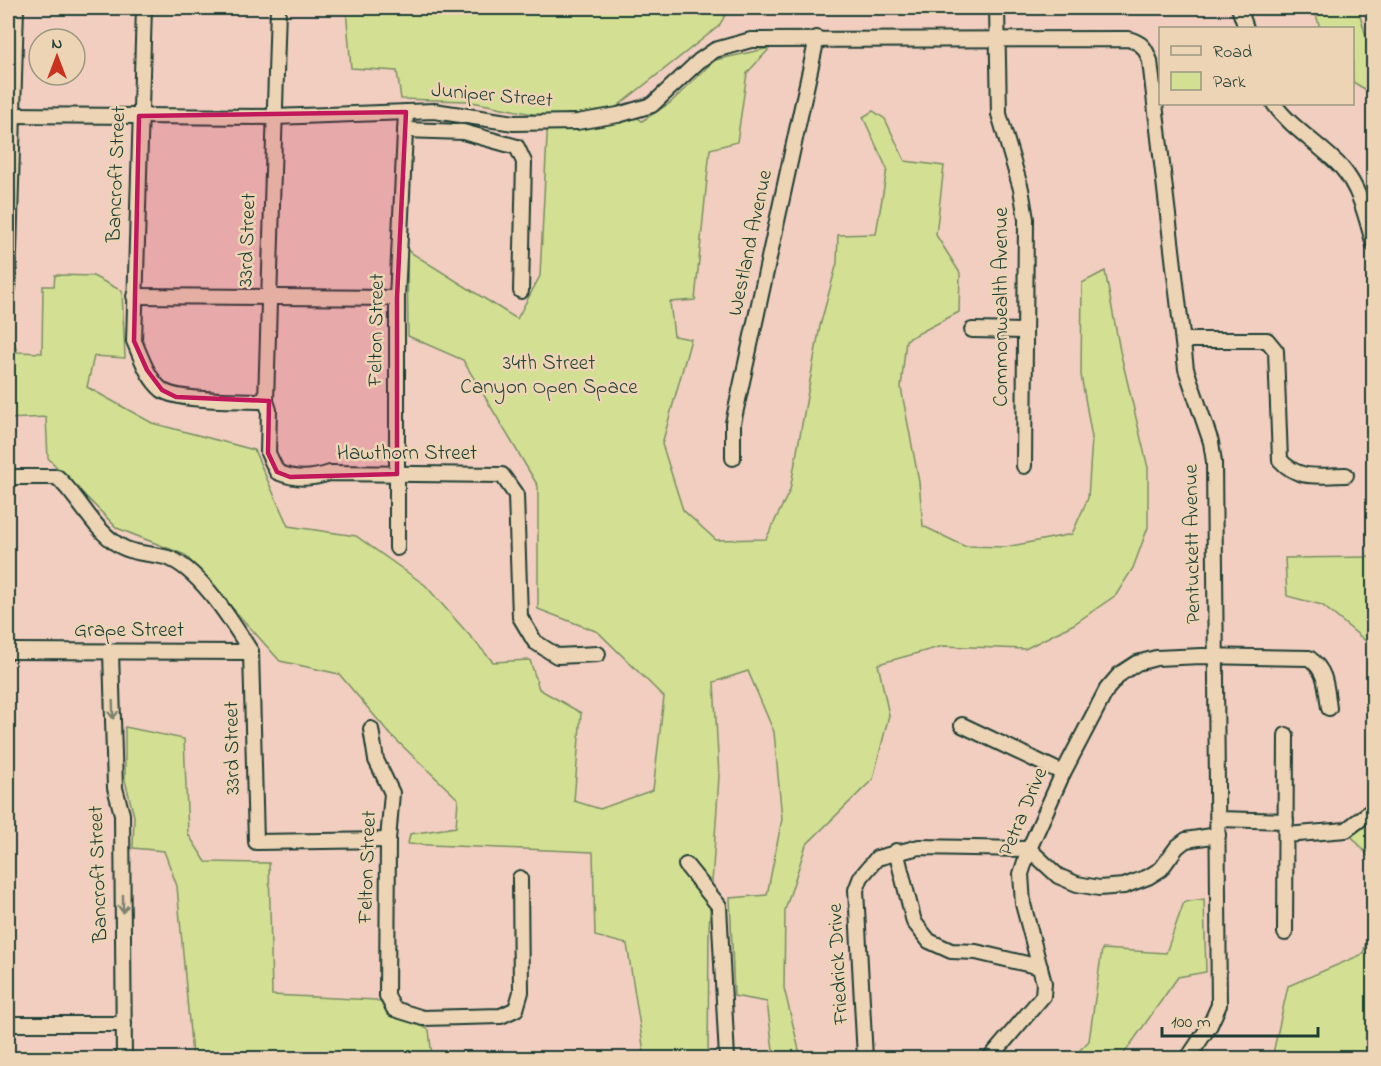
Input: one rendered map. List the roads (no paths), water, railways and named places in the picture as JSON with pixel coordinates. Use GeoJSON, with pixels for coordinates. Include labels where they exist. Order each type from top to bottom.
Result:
{"type":"FeatureCollection","features":[{"type":"Feature","properties":{"kind":"street"},"geometry":{"type":"LineString","coordinates":[[8,288],[10,116],[16,8]]}},
{"type":"Feature","properties":{"kind":"street","name":"Bancroft Street"},"geometry":{"type":"LineString","coordinates":[[144,8],[134,341],[147,370],[162,390],[176,397],[266,400]]}},
{"type":"Feature","properties":{"kind":"street","name":"33rd Street"},"geometry":{"type":"LineString","coordinates":[[277,472],[268,453],[266,400],[267,297],[278,8]]}},
{"type":"Feature","properties":{"kind":"street","name":"Commonwealth Avenue"},"geometry":{"type":"LineString","coordinates":[[997,8],[999,114],[1021,189],[1026,219],[1024,466]]}},
{"type":"Feature","properties":{"kind":"street"},"geometry":{"type":"LineString","coordinates":[[1239,8],[1246,27]]}},
{"type":"Feature","properties":{"kind":"street","name":"Juniper Street"},"geometry":{"type":"LineString","coordinates":[[10,116],[274,117],[434,111],[534,124],[577,122],[618,116],[652,105],[699,61],[715,50],[751,40],[817,38],[1128,39]]}},
{"type":"Feature","properties":{"kind":"street","name":"Westland Avenue"},"geometry":{"type":"LineString","coordinates":[[733,458],[733,423],[817,38]]}},
{"type":"Feature","properties":{"kind":"street","name":"Pentuckett Avenue"},"geometry":{"type":"LineString","coordinates":[[1128,39],[1140,42],[1146,48],[1150,61],[1186,369],[1211,442],[1214,462],[1219,1005],[1210,1025],[1188,1059]]}},
{"type":"Feature","properties":{"kind":"street"},"geometry":{"type":"LineString","coordinates":[[1275,105],[1341,168],[1351,181],[1361,200],[1374,245]]}},
{"type":"Feature","properties":{"kind":"street","name":"Felton Street"},"geometry":{"type":"LineString","coordinates":[[397,548],[397,298],[406,112]]}},
{"type":"Feature","properties":{"kind":"street"},"geometry":{"type":"LineString","coordinates":[[405,130],[463,132],[517,147],[524,162],[521,291]]}},
{"type":"Feature","properties":{"kind":"street"},"geometry":{"type":"LineString","coordinates":[[134,297],[397,298]]}},
{"type":"Feature","properties":{"kind":"street"},"geometry":{"type":"LineString","coordinates":[[972,330],[1025,331]]}},
{"type":"Feature","properties":{"kind":"street"},"geometry":{"type":"LineString","coordinates":[[1183,340],[1267,340],[1276,351],[1280,460],[1289,470],[1300,475],[1346,475]]}},
{"type":"Feature","properties":{"kind":"street","name":"Hawthorn Street"},"geometry":{"type":"LineString","coordinates":[[277,472],[290,477],[312,479],[330,473],[502,475],[516,495],[520,617],[535,642],[556,656],[598,654]]}},
{"type":"Feature","properties":{"kind":"street"},"geometry":{"type":"LineString","coordinates":[[8,477],[57,477],[104,534],[123,548],[169,558],[188,568],[251,652]]}},
{"type":"Feature","properties":{"kind":"street","name":"Grape Street"},"geometry":{"type":"LineString","coordinates":[[8,651],[251,652]]}},
{"type":"Feature","properties":{"kind":"street","name":"Bancroft Street"},"geometry":{"type":"LineString","coordinates":[[111,652],[115,788],[122,814],[124,1059]]}},
{"type":"Feature","properties":{"kind":"street","name":"33rd Street"},"geometry":{"type":"LineString","coordinates":[[251,652],[256,842],[388,840]]}},
{"type":"Feature","properties":{"kind":"street"},"geometry":{"type":"LineString","coordinates":[[1216,656],[1309,658],[1318,665],[1325,676],[1329,708]]}},
{"type":"Feature","properties":{"kind":"street","name":"Petra Drive"},"geometry":{"type":"LineString","coordinates":[[990,1059],[1043,996],[1044,983],[1023,904],[1021,874],[1029,849],[1063,773],[1099,700],[1120,674],[1137,663],[1156,658],[1216,656]]}},
{"type":"Feature","properties":{"kind":"street"},"geometry":{"type":"LineString","coordinates":[[962,725],[1063,773]]}},
{"type":"Feature","properties":{"kind":"street","name":"Felton Street"},"geometry":{"type":"LineString","coordinates":[[371,729],[376,760],[392,793],[388,840],[387,996],[394,1009],[423,1018],[501,1016],[516,1009],[521,992],[520,878]]}},
{"type":"Feature","properties":{"kind":"street"},"geometry":{"type":"LineString","coordinates":[[1285,933],[1286,735]]}},
{"type":"Feature","properties":{"kind":"street"},"geometry":{"type":"LineString","coordinates":[[1218,819],[1286,828],[1346,830],[1374,809]]}},
{"type":"Feature","properties":{"kind":"street"},"geometry":{"type":"LineString","coordinates":[[1040,967],[976,952],[951,951],[929,941],[914,922],[896,851],[919,847],[1029,849],[1058,876],[1077,884],[1099,888],[1124,886],[1148,877],[1161,869],[1177,847],[1186,840],[1218,835]]}},
{"type":"Feature","properties":{"kind":"street","name":"Friedrick Drive"},"geometry":{"type":"LineString","coordinates":[[865,1059],[856,890],[868,867],[877,858],[896,851]]}},
{"type":"Feature","properties":{"kind":"street"},"geometry":{"type":"LineString","coordinates":[[686,865],[719,906],[728,1059]]}},
{"type":"Feature","properties":{"kind":"street"},"geometry":{"type":"LineString","coordinates":[[8,1024],[124,1024]]}},
{"type":"Feature","properties":{"kind":"park label","name":"34th Street Canyon Open Space"},"geometry":{"type":"Point","coordinates":[549,376]}}]}
